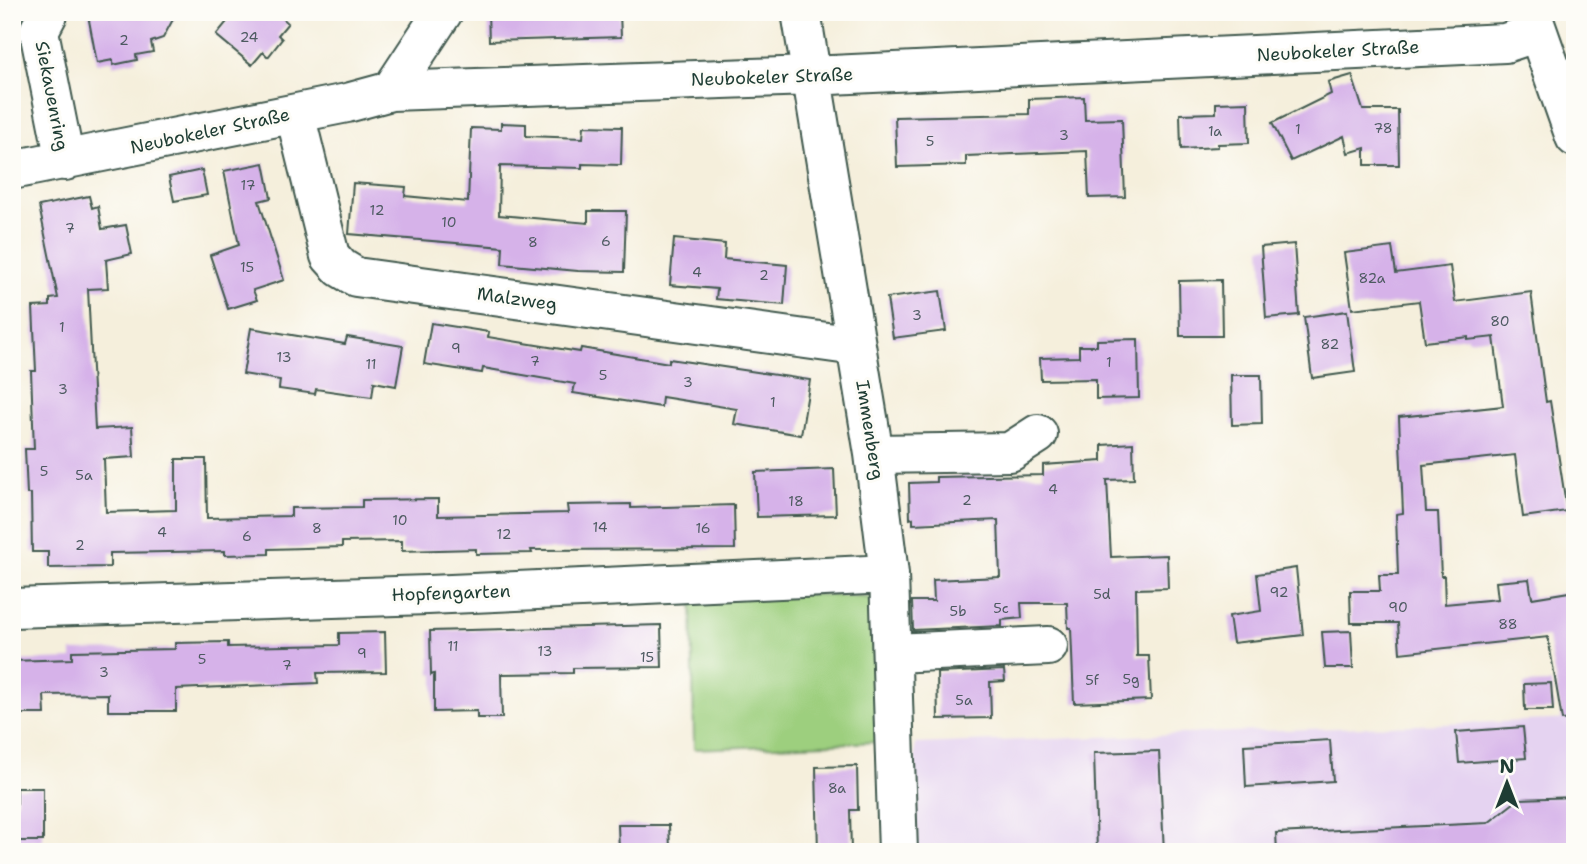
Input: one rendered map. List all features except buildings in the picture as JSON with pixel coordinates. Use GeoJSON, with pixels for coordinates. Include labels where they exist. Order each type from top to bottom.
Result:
{"type":"FeatureCollection","features":[{"type":"Feature","properties":{"kind":"street"},"geometry":{"type":"LineString","coordinates":[[391,91],[443,12]]}},
{"type":"Feature","properties":{"kind":"street","name":"Immenberg"},"geometry":{"type":"LineString","coordinates":[[801,12],[874,454],[890,573],[898,852]]}},
{"type":"Feature","properties":{"kind":"street","name":"Siekauenring"},"geometry":{"type":"LineString","coordinates":[[41,18],[65,161]]}},
{"type":"Feature","properties":{"kind":"street"},"geometry":{"type":"LineString","coordinates":[[1534,22],[1575,137]]}},
{"type":"Feature","properties":{"kind":"street","name":"Neubokeler Straße"},"geometry":{"type":"LineString","coordinates":[[12,170],[295,114],[391,91],[810,76],[1505,43],[1534,22]]}},
{"type":"Feature","properties":{"kind":"street","name":"Malzweg"},"geometry":{"type":"LineString","coordinates":[[295,114],[330,256],[341,268],[356,277],[856,346]]}},
{"type":"Feature","properties":{"kind":"street"},"geometry":{"type":"LineString","coordinates":[[874,454],[1010,452],[1038,433]]}},
{"type":"Feature","properties":{"kind":"street","name":"Hopfengarten"},"geometry":{"type":"LineString","coordinates":[[12,608],[428,595],[890,573]]}},
{"type":"Feature","properties":{"kind":"street"},"geometry":{"type":"LineString","coordinates":[[893,653],[1048,646]]}},
{"type":"Feature","properties":{"kind":"shaded area"},"geometry":{"type":"Polygon","coordinates":[[[1575,719],[1575,852],[916,852],[915,744],[1575,719]]]}},
{"type":"Feature","properties":{"kind":"green space"},"geometry":{"type":"Polygon","coordinates":[[[692,592],[778,592],[874,598],[878,742],[694,749],[692,592]]]}}]}
